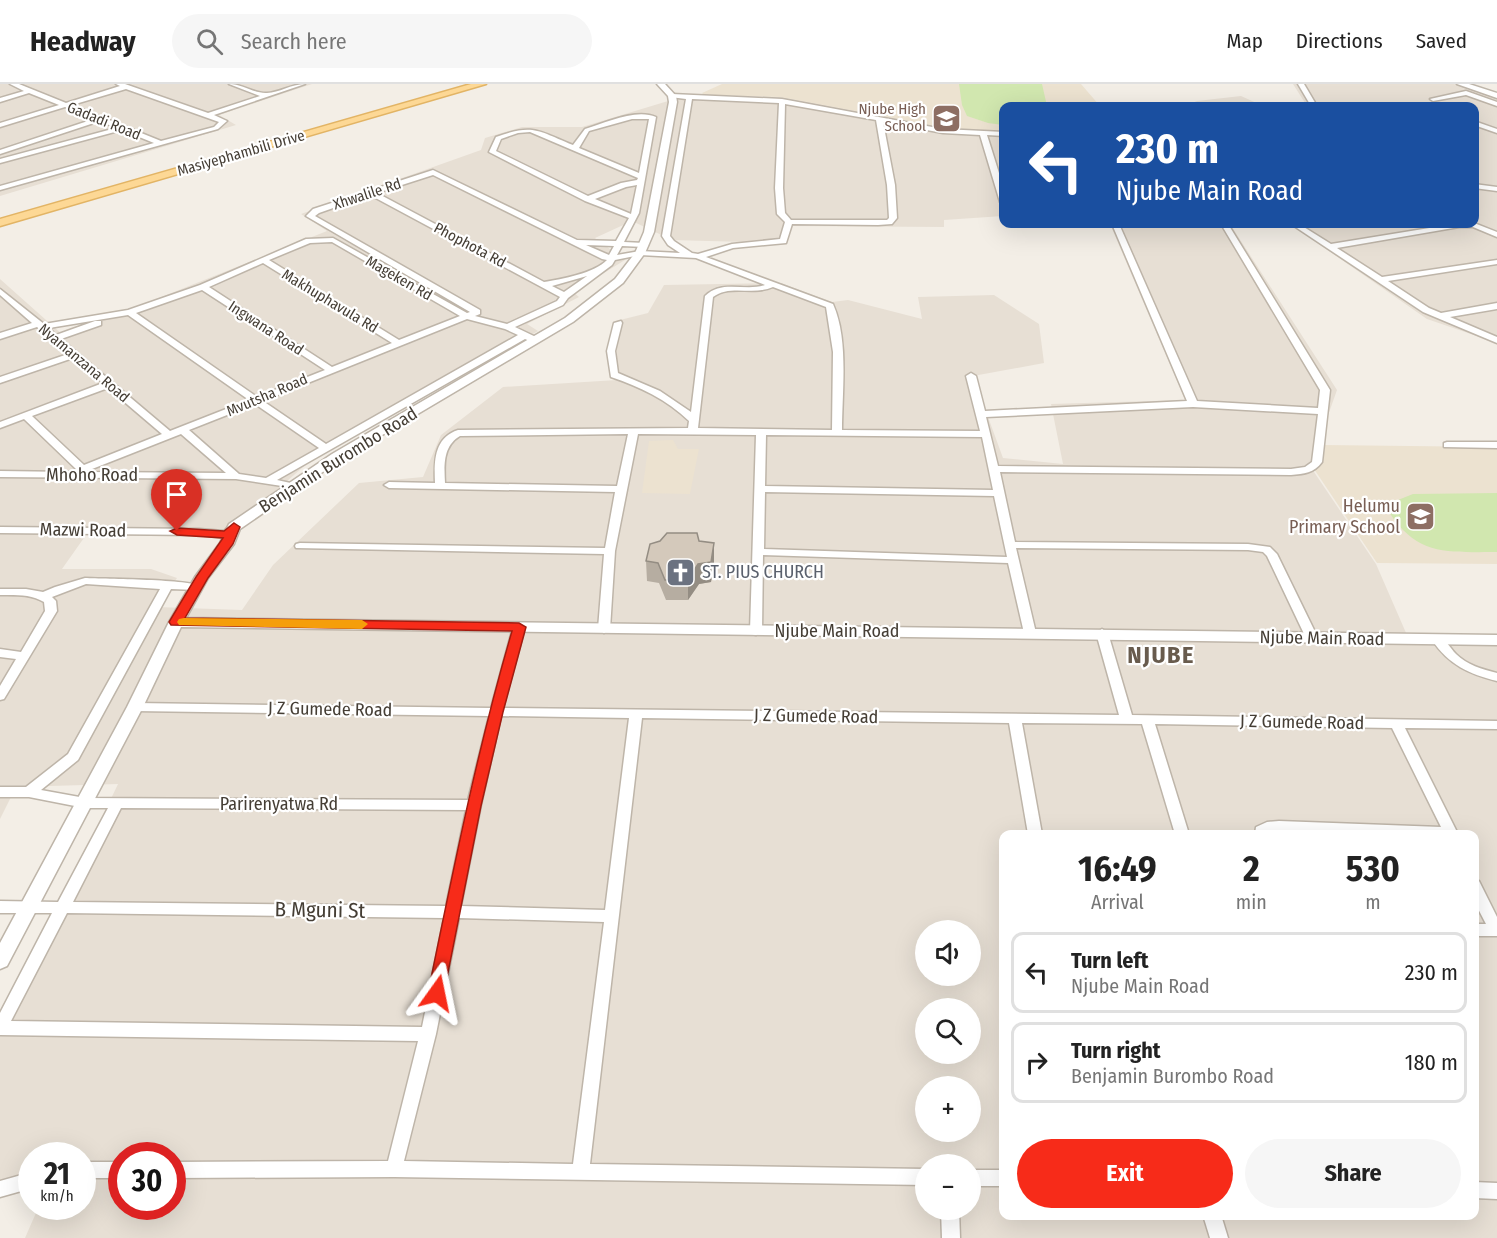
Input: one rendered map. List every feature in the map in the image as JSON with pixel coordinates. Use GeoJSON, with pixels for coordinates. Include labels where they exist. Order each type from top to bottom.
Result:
{"type":"FeatureCollection","features":[{"type":"Feature","properties":{"kind":"main road","name":"Masiyephambili Drive"},"geometry":{"type":"LineString","coordinates":[[0,214],[457,84]]}},
{"type":"Feature","properties":{"kind":"main road","name":"Masiyephambili Drive"},"geometry":{"type":"LineString","coordinates":[[0,223],[481,84]]}},
{"type":"Feature","properties":{"kind":"street","name":"Gadadi Road"},"geometry":{"type":"LineString","coordinates":[[13,84],[162,144]]}},
{"type":"Feature","properties":{"kind":"street"},"geometry":{"type":"LineString","coordinates":[[232,84],[268,96]]}},
{"type":"Feature","properties":{"kind":"street"},"geometry":{"type":"LineString","coordinates":[[208,115],[302,84]]}},
{"type":"Feature","properties":{"kind":"street"},"geometry":{"type":"LineString","coordinates":[[661,84],[672,96],[782,101],[943,131],[999,134]]}},
{"type":"Feature","properties":{"kind":"street"},"geometry":{"type":"LineString","coordinates":[[1301,84],[1312,102]]}},
{"type":"Feature","properties":{"kind":"street"},"geometry":{"type":"LineString","coordinates":[[1461,84],[1497,96]]}},
{"type":"Feature","properties":{"kind":"street"},"geometry":{"type":"LineString","coordinates":[[1478,84],[1497,90]]}},
{"type":"Feature","properties":{"kind":"street"},"geometry":{"type":"LineString","coordinates":[[0,124],[122,85],[224,121],[216,128],[0,188]]}},
{"type":"Feature","properties":{"kind":"street"},"geometry":{"type":"LineString","coordinates":[[0,100],[29,91]]}},
{"type":"Feature","properties":{"kind":"street"},"geometry":{"type":"LineString","coordinates":[[1433,99],[1463,93],[1497,104]]}},
{"type":"Feature","properties":{"kind":"street","name":"Benjamin Burombo Road"},"geometry":{"type":"LineString","coordinates":[[0,961],[135,707],[176,622],[196,587],[227,544],[234,527],[336,457],[530,338],[569,320],[620,281],[642,249],[649,232],[672,96]]}},
{"type":"Feature","properties":{"kind":"street"},"geometry":{"type":"LineString","coordinates":[[689,97],[666,236],[670,243],[693,256],[830,306],[836,341],[837,431]]}},
{"type":"Feature","properties":{"kind":"street"},"geometry":{"type":"LineString","coordinates":[[782,101],[778,188],[781,214],[789,222],[878,223],[889,222],[893,218],[891,185],[879,119]]}},
{"type":"Feature","properties":{"kind":"street"},"geometry":{"type":"LineString","coordinates":[[508,327],[564,298],[608,262],[636,209],[653,117],[632,117],[587,130],[575,148]]}},
{"type":"Feature","properties":{"kind":"street"},"geometry":{"type":"LineString","coordinates":[[0,152],[100,119]]}},
{"type":"Feature","properties":{"kind":"street"},"geometry":{"type":"LineString","coordinates":[[1479,125],[1497,131]]}},
{"type":"Feature","properties":{"kind":"street"},"geometry":{"type":"LineString","coordinates":[[0,161],[122,128]]}},
{"type":"Feature","properties":{"kind":"street"},"geometry":{"type":"LineString","coordinates":[[633,217],[588,199],[492,152],[498,138],[523,130],[531,130],[641,179]]}},
{"type":"Feature","properties":{"kind":"street"},"geometry":{"type":"LineString","coordinates":[[983,134],[999,186]]}},
{"type":"Feature","properties":{"kind":"street","name":"Xhwalile Rd"},"geometry":{"type":"LineString","coordinates":[[466,316],[477,310],[310,216],[316,211],[433,172],[574,242],[608,262]]}},
{"type":"Feature","properties":{"kind":"street"},"geometry":{"type":"LineString","coordinates":[[588,199],[641,179]]}},
{"type":"Feature","properties":{"kind":"street"},"geometry":{"type":"LineString","coordinates":[[1479,187],[1497,189]]}},
{"type":"Feature","properties":{"kind":"street","name":"Phophota Rd"},"geometry":{"type":"LineString","coordinates":[[371,193],[545,284],[564,298]]}},
{"type":"Feature","properties":{"kind":"street"},"geometry":{"type":"LineString","coordinates":[[574,242],[619,244],[693,256],[732,246],[783,241],[789,222]]}},
{"type":"Feature","properties":{"kind":"street"},"geometry":{"type":"LineString","coordinates":[[1479,226],[1497,235]]}},
{"type":"Feature","properties":{"kind":"street"},"geometry":{"type":"LineString","coordinates":[[1117,228],[1193,404]]}},
{"type":"Feature","properties":{"kind":"street"},"geometry":{"type":"LineString","coordinates":[[995,469],[1308,470],[1317,462],[1325,390],[1227,228]]}},
{"type":"Feature","properties":{"kind":"street"},"geometry":{"type":"LineString","coordinates":[[1301,228],[1426,310],[1497,340]]}},
{"type":"Feature","properties":{"kind":"street"},"geometry":{"type":"LineString","coordinates":[[1330,247],[1441,228]]}},
{"type":"Feature","properties":{"kind":"street"},"geometry":{"type":"LineString","coordinates":[[1488,229],[1497,228]]}},
{"type":"Feature","properties":{"kind":"street","name":"Mageken Rd"},"geometry":{"type":"LineString","coordinates":[[130,312],[203,287],[309,241],[333,240],[466,316],[508,327],[530,338]]}},
{"type":"Feature","properties":{"kind":"street"},"geometry":{"type":"LineString","coordinates":[[545,284],[561,282],[642,249]]}},
{"type":"Feature","properties":{"kind":"street","name":"Makhuphavula Rd"},"geometry":{"type":"LineString","coordinates":[[263,260],[396,342]]}},
{"type":"Feature","properties":{"kind":"street"},"geometry":{"type":"LineString","coordinates":[[1380,280],[1497,262]]}},
{"type":"Feature","properties":{"kind":"street"},"geometry":{"type":"LineString","coordinates":[[694,426],[709,296],[714,291],[723,289],[762,290],[771,285]]}},
{"type":"Feature","properties":{"kind":"street","name":"Ingwana Road"},"geometry":{"type":"LineString","coordinates":[[203,287],[330,369]]}},
{"type":"Feature","properties":{"kind":"street","name":"Nyamanzana Road"},"geometry":{"type":"LineString","coordinates":[[0,291],[169,435]]}},
{"type":"Feature","properties":{"kind":"street"},"geometry":{"type":"LineString","coordinates":[[1440,316],[1497,306]]}},
{"type":"Feature","properties":{"kind":"street"},"geometry":{"type":"LineString","coordinates":[[0,336],[39,325],[130,312],[327,449]]}},
{"type":"Feature","properties":{"kind":"street"},"geometry":{"type":"LineString","coordinates":[[56,338],[130,312]]}},
{"type":"Feature","properties":{"kind":"street","name":"Mvutsha Road"},"geometry":{"type":"LineString","coordinates":[[69,475],[396,342],[466,316]]}},
{"type":"Feature","properties":{"kind":"street"},"geometry":{"type":"LineString","coordinates":[[618,323],[611,351],[615,375],[628,378],[678,404],[694,426]]}},
{"type":"Feature","properties":{"kind":"street"},"geometry":{"type":"LineString","coordinates":[[269,481],[530,338]]}},
{"type":"Feature","properties":{"kind":"street"},"geometry":{"type":"LineString","coordinates":[[0,380],[74,355]]}},
{"type":"Feature","properties":{"kind":"street"},"geometry":{"type":"LineString","coordinates":[[971,375],[995,469],[1011,560],[1030,633]]}},
{"type":"Feature","properties":{"kind":"street"},"geometry":{"type":"LineString","coordinates":[[0,425],[110,384]]}},
{"type":"Feature","properties":{"kind":"street"},"geometry":{"type":"LineString","coordinates":[[982,414],[1193,404],[1323,411]]}},
{"type":"Feature","properties":{"kind":"street"},"geometry":{"type":"LineString","coordinates":[[26,416],[82,470]]}},
{"type":"Feature","properties":{"kind":"street"},"geometry":{"type":"LineString","coordinates":[[440,485],[440,452],[447,441],[458,433],[634,431],[694,426],[760,432],[986,434]]}},
{"type":"Feature","properties":{"kind":"street"},"geometry":{"type":"LineString","coordinates":[[183,430],[236,476]]}},
{"type":"Feature","properties":{"kind":"street"},"geometry":{"type":"LineString","coordinates":[[604,628],[610,551],[634,431]]}},
{"type":"Feature","properties":{"kind":"street"},"geometry":{"type":"LineString","coordinates":[[756,631],[760,432]]}},
{"type":"Feature","properties":{"kind":"street"},"geometry":{"type":"LineString","coordinates":[[1447,445],[1497,445]]}},
{"type":"Feature","properties":{"kind":"street","name":"Mhoho Road"},"geometry":{"type":"LineString","coordinates":[[0,474],[236,476],[291,486]]}},
{"type":"Feature","properties":{"kind":"street"},"geometry":{"type":"LineString","coordinates":[[389,485],[621,489]]}},
{"type":"Feature","properties":{"kind":"street"},"geometry":{"type":"LineString","coordinates":[[759,489],[999,493]]}},
{"type":"Feature","properties":{"kind":"street","name":"Mazwi Road"},"geometry":{"type":"LineString","coordinates":[[0,530],[199,532],[227,535],[234,527]]}},
{"type":"Feature","properties":{"kind":"street"},"geometry":{"type":"LineString","coordinates":[[1010,545],[1266,549],[1272,554],[1312,638]]}},
{"type":"Feature","properties":{"kind":"street"},"geometry":{"type":"LineString","coordinates":[[300,546],[610,551]]}},
{"type":"Feature","properties":{"kind":"street"},"geometry":{"type":"LineString","coordinates":[[757,552],[1011,560]]}},
{"type":"Feature","properties":{"kind":"street"},"geometry":{"type":"LineString","coordinates":[[45,596],[66,586],[85,581],[196,587]]}},
{"type":"Feature","properties":{"kind":"street"},"geometry":{"type":"LineString","coordinates":[[29,792],[73,757],[168,584]]}},
{"type":"Feature","properties":{"kind":"street"},"geometry":{"type":"LineString","coordinates":[[0,592],[25,592],[45,596],[50,601],[51,611],[0,696]]}},
{"type":"Feature","properties":{"kind":"street","name":"Njube Main Road"},"geometry":{"type":"LineString","coordinates":[[176,622],[1497,640]]}},
{"type":"Feature","properties":{"kind":"street"},"geometry":{"type":"LineString","coordinates":[[394,1169],[428,1034],[474,806],[519,627]]}},
{"type":"Feature","properties":{"kind":"street"},"geometry":{"type":"LineString","coordinates":[[1101,633],[1126,718]]}},
{"type":"Feature","properties":{"kind":"street"},"geometry":{"type":"LineString","coordinates":[[1438,640],[1449,656],[1462,665],[1497,677]]}},
{"type":"Feature","properties":{"kind":"street"},"geometry":{"type":"LineString","coordinates":[[0,653],[25,656]]}},
{"type":"Feature","properties":{"kind":"street","name":"J Z Gumede Road"},"geometry":{"type":"LineString","coordinates":[[135,707],[1015,719],[1126,718],[1497,725]]}},
{"type":"Feature","properties":{"kind":"street"},"geometry":{"type":"LineString","coordinates":[[581,1171],[636,714]]}},
{"type":"Feature","properties":{"kind":"street"},"geometry":{"type":"LineString","coordinates":[[1015,719],[1034,830]]}},
{"type":"Feature","properties":{"kind":"street"},"geometry":{"type":"LineString","coordinates":[[1147,719],[1181,830]]}},
{"type":"Feature","properties":{"kind":"street"},"geometry":{"type":"LineString","coordinates":[[1397,724],[1449,830]]}},
{"type":"Feature","properties":{"kind":"street","name":"Parirenyatwa Rd"},"geometry":{"type":"LineString","coordinates":[[0,792],[29,792],[85,803],[474,806]]}},
{"type":"Feature","properties":{"kind":"street"},"geometry":{"type":"LineString","coordinates":[[117,803],[0,1028],[428,1034]]}},
{"type":"Feature","properties":{"kind":"street"},"geometry":{"type":"LineString","coordinates":[[1262,830],[1267,827],[1279,826],[1377,830]]}},
{"type":"Feature","properties":{"kind":"street"},"geometry":{"type":"LineString","coordinates":[[1479,895],[1496,930],[1479,930]]}},
{"type":"Feature","properties":{"kind":"street","name":"B Mguni St"},"geometry":{"type":"LineString","coordinates":[[0,907],[612,916]]}},
{"type":"Feature","properties":{"kind":"street"},"geometry":{"type":"LineString","coordinates":[[186,1170],[394,1169],[915,1177]]}},
{"type":"Feature","properties":{"kind":"street"},"geometry":{"type":"LineString","coordinates":[[981,1178],[999,1178]]}},
{"type":"Feature","properties":{"kind":"street"},"geometry":{"type":"LineString","coordinates":[[0,1189],[18,1184]]}},
{"type":"Feature","properties":{"kind":"street"},"geometry":{"type":"LineString","coordinates":[[1479,1190],[1497,1191]]}},
{"type":"Feature","properties":{"kind":"street"},"geometry":{"type":"LineString","coordinates":[[950,1220],[951,1238]]}},
{"type":"Feature","properties":{"kind":"street"},"geometry":{"type":"LineString","coordinates":[[1214,1220],[1219,1238]]}},
{"type":"Feature","properties":{"kind":"shaded area"},"geometry":{"type":"Polygon","coordinates":[[[0,84],[312,84],[219,115],[236,125],[0,196],[0,84]]]}},
{"type":"Feature","properties":{"kind":"shaded area","name":"Njube High School"},"geometry":{"type":"Polygon","coordinates":[[[722,84],[1081,84],[1097,102],[999,102],[999,133],[951,129],[780,97],[704,95],[702,93],[722,84]]]}},
{"type":"Feature","properties":{"kind":"shaded area"},"geometry":{"type":"Polygon","coordinates":[[[1293,84],[1454,84],[1497,99],[1497,343],[1427,319],[1296,228],[1479,228],[1479,102],[1304,102],[1293,84]]]}},
{"type":"Feature","properties":{"kind":"shaded area"},"geometry":{"type":"Polygon","coordinates":[[[688,95],[780,97],[951,129],[999,133],[999,216],[944,220],[944,227],[792,226],[783,243],[672,240],[632,221],[595,238],[625,260],[573,292],[579,297],[527,324],[538,331],[310,461],[223,537],[86,535],[62,569],[151,569],[177,578],[157,607],[242,610],[273,565],[359,483],[423,477],[441,435],[503,387],[617,380],[616,321],[648,313],[664,285],[781,283],[832,302],[848,300],[922,319],[918,297],[994,295],[1039,324],[1044,363],[973,376],[1003,458],[1063,464],[1051,404],[1185,400],[1112,228],[1233,228],[1337,390],[1310,466],[1376,564],[1410,642],[1497,642],[1497,1238],[25,1238],[33,1220],[96,1220],[96,1142],[18,1142],[18,1193],[0,1193],[0,1031],[118,784],[16,787],[0,819],[0,279],[64,336],[327,231],[301,214],[481,150],[485,138],[522,127],[582,127],[688,95]]]}},
{"type":"Feature","properties":{"kind":"shaded area"},"geometry":{"type":"Polygon","coordinates":[[[1241,96],[1254,102],[1195,102],[1241,96]]]}},
{"type":"Feature","properties":{"kind":"shaded area"},"geometry":{"type":"Polygon","coordinates":[[[673,440],[678,449],[699,449],[690,494],[642,493],[649,441],[673,440]]]}},
{"type":"Feature","properties":{"kind":"shaded area","name":"Helumu Primary School"},"geometry":{"type":"Polygon","coordinates":[[[1323,445],[1497,447],[1497,564],[1377,563],[1314,469],[1323,445]]]}},
{"type":"Feature","properties":{"kind":"green space"},"geometry":{"type":"Polygon","coordinates":[[[959,84],[1042,84],[1046,102],[999,102],[999,124],[967,116],[962,105],[959,84]]]}},
{"type":"Feature","properties":{"kind":"green space"},"geometry":{"type":"Polygon","coordinates":[[[1497,493],[1497,552],[1436,549],[1411,537],[1389,512],[1398,500],[1413,494],[1497,493]]]}},
{"type":"Feature","properties":{"kind":"building"},"geometry":{"type":"Polygon","coordinates":[[[667,533],[697,533],[699,541],[714,543],[711,562],[698,564],[688,580],[665,580],[658,563],[646,561],[650,544],[660,541],[667,533]]]}},
{"type":"Feature","properties":{"kind":"slow traffic"},"geometry":{"type":"LineString","coordinates":[[184,622],[362,624]]}},
{"type":"Feature","properties":{"kind":"place","name":"Njube High School"},"geometry":{"type":"Point","coordinates":[947,118]}},
{"type":"Feature","properties":{"kind":"place","name":"Helumu Primary School"},"geometry":{"type":"Point","coordinates":[1421,516]}},
{"type":"Feature","properties":{"kind":"place","name":"ST. PIUS CHURCH"},"geometry":{"type":"Point","coordinates":[681,572]}},
{"type":"Feature","properties":{"kind":"district","name":"NJUBE"},"geometry":{"type":"Point","coordinates":[1161,655]}},
{"type":"Feature","properties":{"kind":"route"},"geometry":{"type":"LineString","coordinates":[[177,531],[227,535],[234,527],[227,544],[202,577],[176,622],[519,627],[474,806],[437,993]]}}]}
